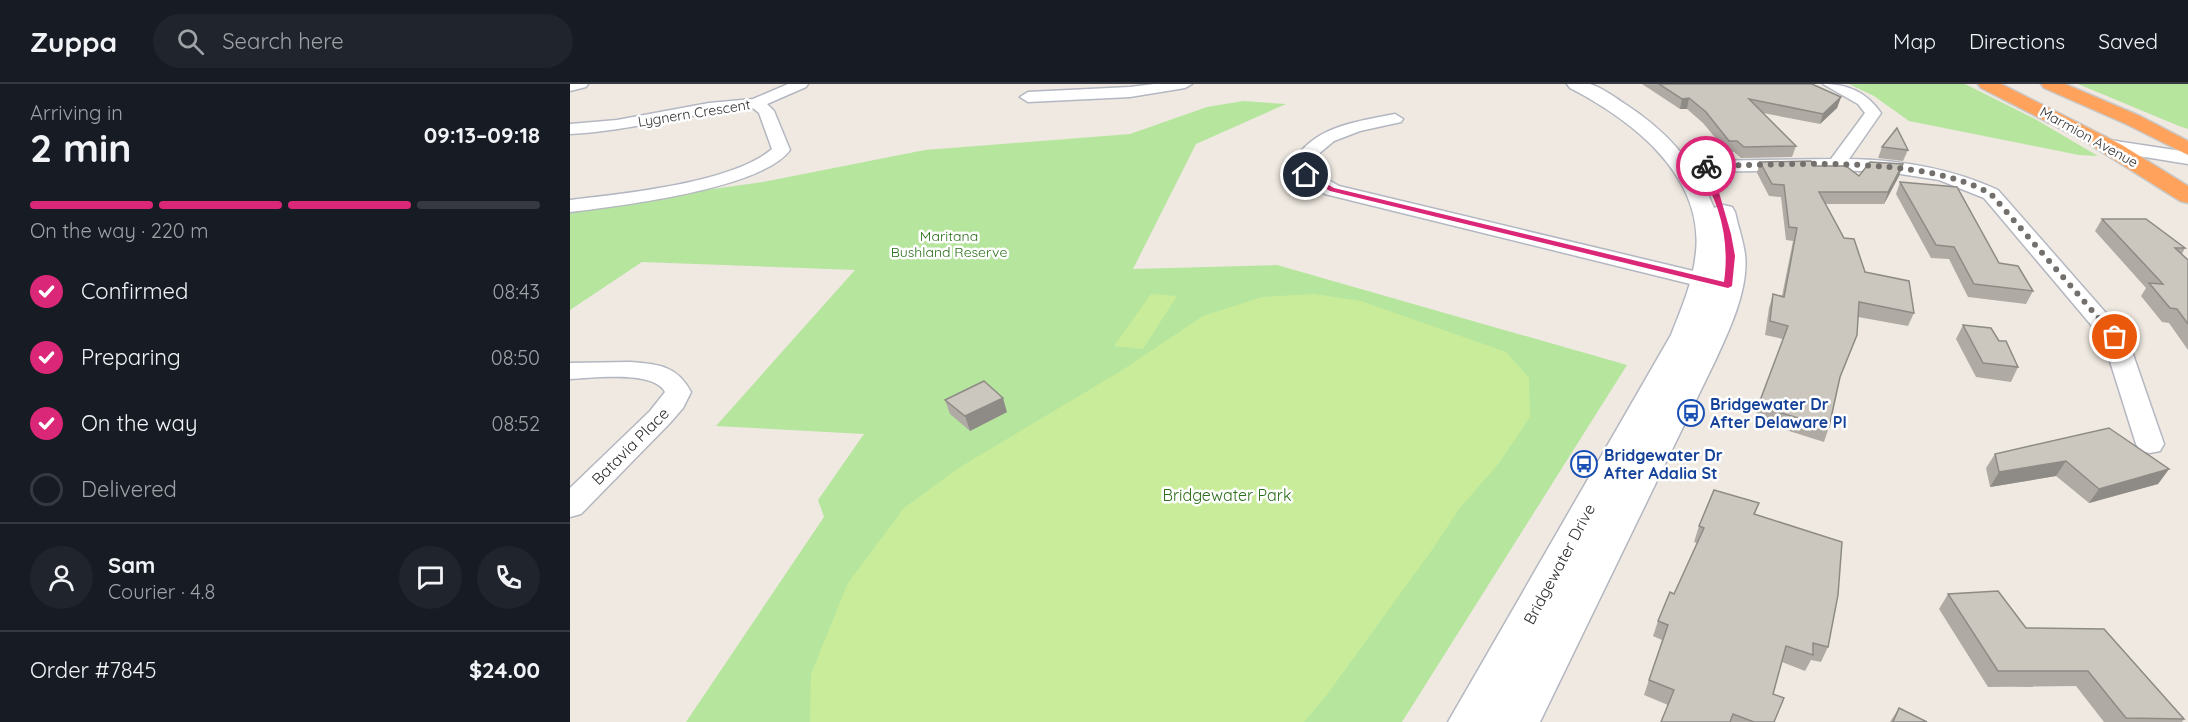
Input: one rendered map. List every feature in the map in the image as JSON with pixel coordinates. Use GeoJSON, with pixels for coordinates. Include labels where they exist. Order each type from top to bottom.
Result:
{"type":"FeatureCollection","features":[{"type":"Feature","properties":{"kind":"highway","name":"Marmion Avenue"},"geometry":{"type":"LineString","coordinates":[[1987,84],[2109,146],[2188,196]]}},
{"type":"Feature","properties":{"kind":"highway","name":"Marmion Avenue"},"geometry":{"type":"LineString","coordinates":[[2050,84],[2072,92],[2188,149]]}},
{"type":"Feature","properties":{"kind":"highway"},"geometry":{"type":"LineString","coordinates":[[2072,92],[2095,96],[2188,135]]}},
{"type":"Feature","properties":{"kind":"street"},"geometry":{"type":"LineString","coordinates":[[570,87],[581,84]]}},
{"type":"Feature","properties":{"kind":"street"},"geometry":{"type":"LineString","coordinates":[[756,103],[801,84]]}},
{"type":"Feature","properties":{"kind":"street"},"geometry":{"type":"LineString","coordinates":[[1028,97],[1130,92],[1185,84]]}},
{"type":"Feature","properties":{"kind":"street","name":"Bridgewater Drive"},"geometry":{"type":"LineString","coordinates":[[1576,84],[1609,100],[1643,124],[1691,166]]}},
{"type":"Feature","properties":{"kind":"street","name":"Bridgewater Drive"},"geometry":{"type":"LineString","coordinates":[[1516,722],[1701,359],[1721,315],[1705,218],[1691,166],[1678,141],[1642,111],[1593,84]]}},
{"type":"Feature","properties":{"kind":"street"},"geometry":{"type":"LineString","coordinates":[[1830,84],[1863,101],[1873,113],[1836,165]]}},
{"type":"Feature","properties":{"kind":"street","name":"Lygnern Crescent"},"geometry":{"type":"LineString","coordinates":[[570,129],[621,125],[727,105],[756,103],[766,111],[781,150],[770,162],[740,174],[619,200],[570,206]]}},
{"type":"Feature","properties":{"kind":"street"},"geometry":{"type":"LineString","coordinates":[[1395,119],[1356,127],[1328,137],[1307,155],[1306,175],[1332,190],[1717,284]]}},
{"type":"Feature","properties":{"kind":"street"},"geometry":{"type":"LineString","coordinates":[[2109,146],[2188,158]]}},
{"type":"Feature","properties":{"kind":"street"},"geometry":{"type":"LineString","coordinates":[[1691,166],[1836,165],[1918,171],[1974,184],[1991,194],[2115,337],[2150,444]]}},
{"type":"Feature","properties":{"kind":"street"},"geometry":{"type":"LineString","coordinates":[[2188,165],[2185,175],[2188,179]]}},
{"type":"Feature","properties":{"kind":"street","name":"Bridgewater Drive"},"geometry":{"type":"LineString","coordinates":[[1472,722],[1686,335],[1717,284]]}},
{"type":"Feature","properties":{"kind":"street","name":"Batavia Place"},"geometry":{"type":"LineString","coordinates":[[570,370],[663,375],[674,381],[678,392],[673,402],[570,506]]}},
{"type":"Feature","properties":{"kind":"green space"},"geometry":{"type":"Polygon","coordinates":[[[1849,84],[1965,84],[2035,119],[2098,156],[2079,155],[1909,121],[1874,96],[1849,84]]]}},
{"type":"Feature","properties":{"kind":"green space"},"geometry":{"type":"Polygon","coordinates":[[[2078,84],[2188,84],[2188,129],[2179,126],[2078,84]]]}},
{"type":"Feature","properties":{"kind":"green space","name":"Bridgewater Park"},"geometry":{"type":"Polygon","coordinates":[[[1243,101],[1286,104],[1196,144],[1133,269],[1277,265],[1627,365],[1402,722],[686,722],[824,517],[818,500],[864,434],[716,426],[855,270],[642,262],[570,310],[570,209],[763,182],[925,150],[1130,134],[1207,107],[1243,101]]]}},
{"type":"Feature","properties":{"kind":"green space"},"geometry":{"type":"Polygon","coordinates":[[[1151,294],[1177,296],[1143,349],[1114,346],[1151,294]]]}},
{"type":"Feature","properties":{"kind":"green space","name":"Bridgewater Park"},"geometry":{"type":"Polygon","coordinates":[[[1314,294],[1361,301],[1506,352],[1529,378],[1530,417],[1499,463],[1459,509],[1329,692],[1304,722],[810,722],[811,674],[848,583],[904,508],[960,467],[1121,371],[1203,316],[1262,297],[1314,294]]]}},
{"type":"Feature","properties":{"kind":"building"},"geometry":{"type":"Polygon","coordinates":[[[1659,84],[1812,84],[1841,97],[1823,114],[1749,99],[1796,146],[1744,147],[1737,141],[1729,141],[1706,112],[1689,98],[1682,99],[1659,84]]]}},
{"type":"Feature","properties":{"kind":"building"},"geometry":{"type":"Polygon","coordinates":[[[1897,128],[1908,150],[1882,147],[1897,128]]]}},
{"type":"Feature","properties":{"kind":"building"},"geometry":{"type":"Polygon","coordinates":[[[1811,161],[1815,166],[1846,166],[1859,176],[1870,162],[1903,164],[1888,192],[1819,192],[1844,238],[1854,239],[1865,272],[1909,281],[1914,313],[1859,302],[1857,335],[1840,377],[1829,427],[1758,406],[1788,326],[1770,321],[1773,294],[1784,297],[1797,228],[1789,227],[1784,185],[1772,184],[1760,162],[1811,161]]]}},
{"type":"Feature","properties":{"kind":"building"},"geometry":{"type":"Polygon","coordinates":[[[1900,182],[1957,187],[1999,263],[2018,266],[2033,291],[1974,284],[1954,247],[1936,245],[1900,182]]]}},
{"type":"Feature","properties":{"kind":"building"},"geometry":{"type":"Polygon","coordinates":[[[2102,219],[2146,219],[2185,248],[2175,248],[2188,260],[2188,324],[2177,309],[2170,308],[2149,283],[2163,284],[2102,219]]]}},
{"type":"Feature","properties":{"kind":"building"},"geometry":{"type":"Polygon","coordinates":[[[1963,325],[1991,328],[1999,341],[2006,341],[2018,367],[1983,363],[1963,325]]]}},
{"type":"Feature","properties":{"kind":"building"},"geometry":{"type":"Polygon","coordinates":[[[984,381],[1003,398],[965,416],[945,400],[984,381]]]}},
{"type":"Feature","properties":{"kind":"building"},"geometry":{"type":"Polygon","coordinates":[[[2109,428],[2169,469],[2099,489],[2066,461],[1999,472],[1995,454],[2109,428]]]}},
{"type":"Feature","properties":{"kind":"building"},"geometry":{"type":"Polygon","coordinates":[[[1714,490],[1759,503],[1754,514],[1842,542],[1838,595],[1828,647],[1813,643],[1813,655],[1786,646],[1773,694],[1784,698],[1774,722],[1754,722],[1733,714],[1730,722],[1661,722],[1674,690],[1649,680],[1668,625],[1658,621],[1670,592],[1674,594],[1704,528],[1699,526],[1714,490]]]}},
{"type":"Feature","properties":{"kind":"building"},"geometry":{"type":"Polygon","coordinates":[[[1998,591],[2026,628],[2104,629],[2184,719],[2126,718],[2088,671],[1998,671],[1948,594],[1998,591]]]}},
{"type":"Feature","properties":{"kind":"building"},"geometry":{"type":"Polygon","coordinates":[[[1899,708],[1927,722],[1893,722],[1899,708]]]}},
{"type":"Feature","properties":{"kind":"way so far"},"geometry":{"type":"LineString","coordinates":[[1706,166],[1836,165],[1918,171],[1974,184],[1991,194],[2115,337]]}},
{"type":"Feature","properties":{"kind":"place","name":"Bridgewater Dr After Delaware Pl"},"geometry":{"type":"Point","coordinates":[1691,413]}},
{"type":"Feature","properties":{"kind":"place","name":"Bridgewater Dr After Adalia St"},"geometry":{"type":"Point","coordinates":[1584,464]}},
{"type":"Feature","properties":{"kind":"route"},"geometry":{"type":"LineString","coordinates":[[1306,175],[1332,190],[1728,286],[1732,256],[1728,234],[1723,210],[1715,189],[1699,166],[1706,166]]}},
{"type":"Feature","properties":{"kind":"park label","name":"Maritana Bushland Reserve"},"geometry":{"type":"Point","coordinates":[949,244]}}]}
